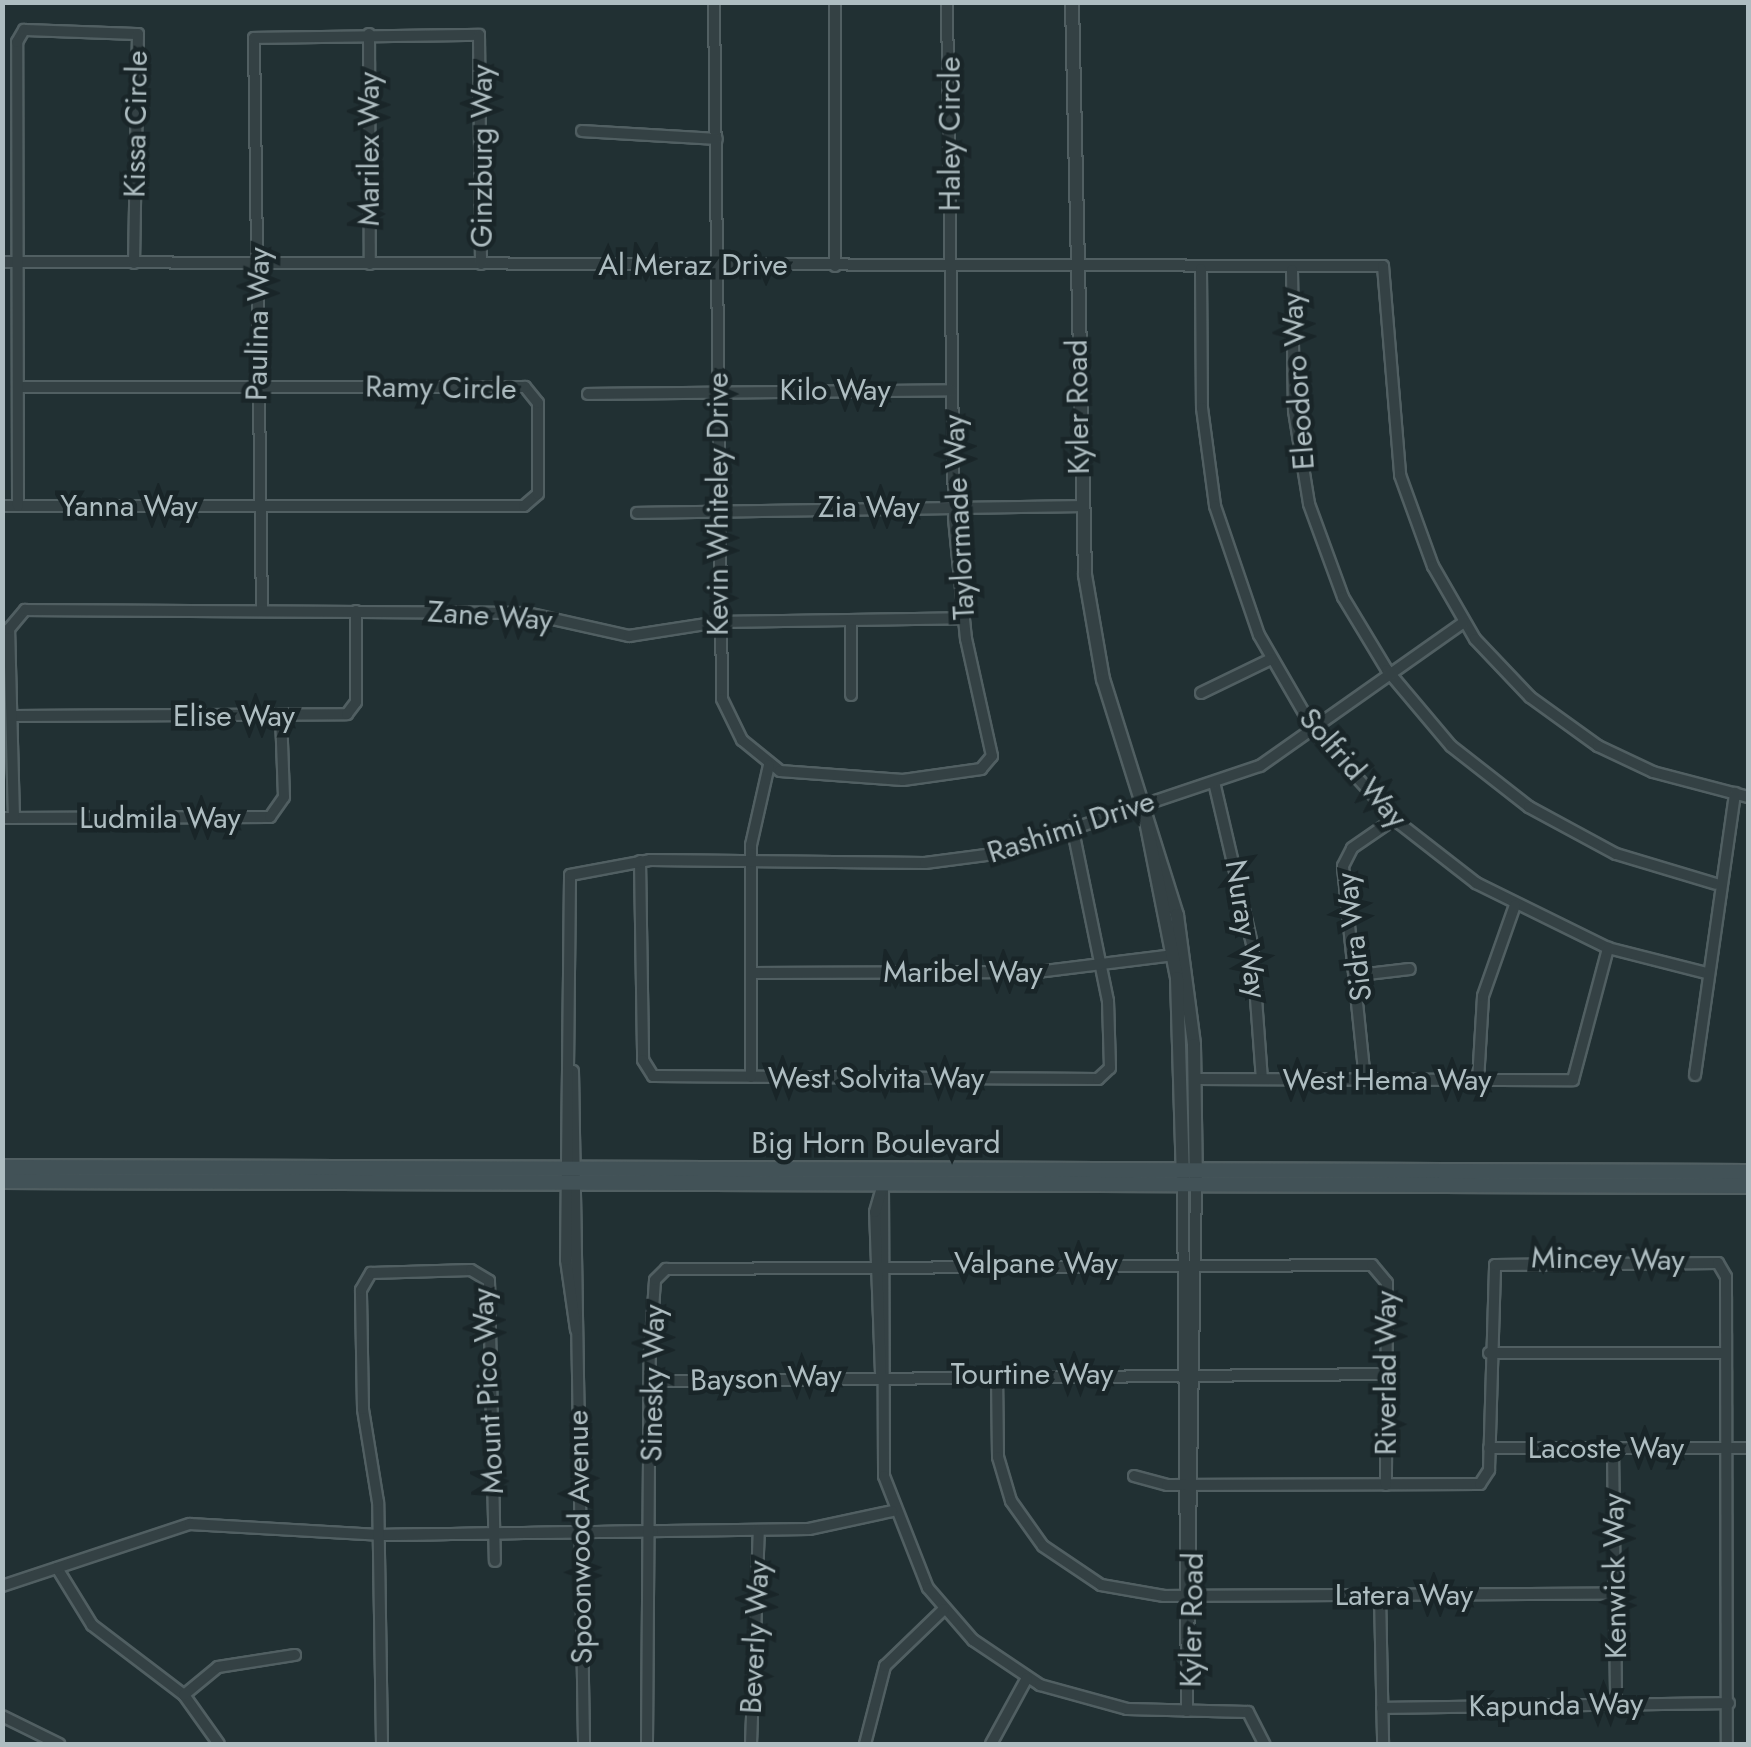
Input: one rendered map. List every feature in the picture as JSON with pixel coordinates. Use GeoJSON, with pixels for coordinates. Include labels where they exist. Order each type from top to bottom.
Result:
{"type":"FeatureCollection","features":[{"type":"Feature","properties":{"kind":"main road","name":"Big Horn Boulevard"},"geometry":{"type":"LineString","coordinates":[[2,1167],[883,1184],[1748,1172]]}},
{"type":"Feature","properties":{"kind":"main road","name":"Big Horn Boulevard"},"geometry":{"type":"LineString","coordinates":[[2,1182],[573,1176],[1748,1186]]}},
{"type":"Feature","properties":{"kind":"street","name":"Kevin Whiteley Drive"},"geometry":{"type":"LineString","coordinates":[[714,2],[718,622],[725,710],[769,765]]}},
{"type":"Feature","properties":{"kind":"street"},"geometry":{"type":"LineString","coordinates":[[834,2],[835,266]]}},
{"type":"Feature","properties":{"kind":"street","name":"Haley Circle"},"geometry":{"type":"LineString","coordinates":[[947,2],[951,266]]}},
{"type":"Feature","properties":{"kind":"street","name":"Kyler Road"},"geometry":{"type":"LineString","coordinates":[[1072,2],[1080,506],[1096,644],[1178,914],[1196,1079],[1189,1179]]}},
{"type":"Feature","properties":{"kind":"street","name":"Kissa Circle"},"geometry":{"type":"LineString","coordinates":[[18,262],[17,42],[33,28],[138,34],[134,262]]}},
{"type":"Feature","properties":{"kind":"street","name":"Ginzburg Way"},"geometry":{"type":"LineString","coordinates":[[254,38],[369,34],[482,40],[482,264]]}},
{"type":"Feature","properties":{"kind":"street","name":"Marilex Way"},"geometry":{"type":"LineString","coordinates":[[369,34],[370,264]]}},
{"type":"Feature","properties":{"kind":"street","name":"Paulina Way"},"geometry":{"type":"LineString","coordinates":[[254,38],[258,263],[256,506],[262,611]]}},
{"type":"Feature","properties":{"kind":"street"},"geometry":{"type":"LineString","coordinates":[[582,131],[717,138]]}},
{"type":"Feature","properties":{"kind":"street","name":"Al Meraz Drive"},"geometry":{"type":"LineString","coordinates":[[2,262],[1292,270],[1383,266],[1400,475],[1464,622]]}},
{"type":"Feature","properties":{"kind":"street"},"geometry":{"type":"LineString","coordinates":[[18,262],[18,506]]}},
{"type":"Feature","properties":{"kind":"street","name":"Taylormade Way"},"geometry":{"type":"LineString","coordinates":[[769,765],[804,778],[903,780],[988,764],[963,618],[954,506],[951,266]]}},
{"type":"Feature","properties":{"kind":"street","name":"Solfrid Way"},"geometry":{"type":"LineString","coordinates":[[1200,269],[1209,476],[1271,659],[1315,732],[1394,819],[1515,906],[1608,948],[1706,972]]}},
{"type":"Feature","properties":{"kind":"street","name":"Eleodoro Way"},"geometry":{"type":"LineString","coordinates":[[1292,270],[1294,411],[1309,504],[1343,598],[1390,676],[1451,746],[1529,807],[1616,854],[1716,884]]}},
{"type":"Feature","properties":{"kind":"street"},"geometry":{"type":"LineString","coordinates":[[18,386],[257,386]]}},
{"type":"Feature","properties":{"kind":"street","name":"Ramy Circle"},"geometry":{"type":"LineString","coordinates":[[256,506],[524,506],[538,494],[538,403],[526,387],[257,386]]}},
{"type":"Feature","properties":{"kind":"street","name":"Kilo Way"},"geometry":{"type":"LineString","coordinates":[[588,394],[952,390]]}},
{"type":"Feature","properties":{"kind":"street","name":"Yanna Way"},"geometry":{"type":"LineString","coordinates":[[2,506],[256,506]]}},
{"type":"Feature","properties":{"kind":"street","name":"Zia Way"},"geometry":{"type":"LineString","coordinates":[[637,513],[718,507],[1080,506]]}},
{"type":"Feature","properties":{"kind":"street","name":"Zane Way"},"geometry":{"type":"LineString","coordinates":[[14,716],[15,617],[262,611],[526,612],[629,636],[718,622],[963,618]]}},
{"type":"Feature","properties":{"kind":"street","name":"Elise Way"},"geometry":{"type":"LineString","coordinates":[[14,716],[281,717],[352,710],[356,611]]}},
{"type":"Feature","properties":{"kind":"street"},"geometry":{"type":"LineString","coordinates":[[851,622],[852,695]]}},
{"type":"Feature","properties":{"kind":"street"},"geometry":{"type":"LineString","coordinates":[[1464,622],[1515,684],[1598,746],[1748,797]]}},
{"type":"Feature","properties":{"kind":"street","name":"Rashimi Drive"},"geometry":{"type":"LineString","coordinates":[[570,875],[640,861],[963,861],[1214,782],[1315,732],[1464,622]]}},
{"type":"Feature","properties":{"kind":"street"},"geometry":{"type":"LineString","coordinates":[[1200,693],[1271,659]]}},
{"type":"Feature","properties":{"kind":"street"},"geometry":{"type":"LineString","coordinates":[[8,818],[14,716]]}},
{"type":"Feature","properties":{"kind":"street","name":"Ludmila Way"},"geometry":{"type":"LineString","coordinates":[[8,818],[270,817],[284,797],[281,717]]}},
{"type":"Feature","properties":{"kind":"street"},"geometry":{"type":"LineString","coordinates":[[751,1077],[751,861],[769,765]]}},
{"type":"Feature","properties":{"kind":"street","name":"Nuray Way"},"geometry":{"type":"LineString","coordinates":[[1214,782],[1252,944],[1262,1080]]}},
{"type":"Feature","properties":{"kind":"street"},"geometry":{"type":"LineString","coordinates":[[1694,1074],[1716,884],[1734,793]]}},
{"type":"Feature","properties":{"kind":"street","name":"Kyler Road"},"geometry":{"type":"LineString","coordinates":[[1143,804],[1174,955],[1189,1179],[1187,1711]]}},
{"type":"Feature","properties":{"kind":"street","name":"Sidra Way"},"geometry":{"type":"LineString","coordinates":[[1365,1080],[1359,975],[1344,862],[1394,819]]}},
{"type":"Feature","properties":{"kind":"street"},"geometry":{"type":"LineString","coordinates":[[1072,826],[1104,966]]}},
{"type":"Feature","properties":{"kind":"street","name":"West Solvita Way"},"geometry":{"type":"LineString","coordinates":[[640,861],[649,1074],[1104,1076],[1104,966]]}},
{"type":"Feature","properties":{"kind":"street","name":"Spoonwood Avenue"},"geometry":{"type":"LineString","coordinates":[[570,875],[584,1744]]}},
{"type":"Feature","properties":{"kind":"street"},"geometry":{"type":"LineString","coordinates":[[1478,1081],[1483,996],[1515,906]]}},
{"type":"Feature","properties":{"kind":"street","name":"West Hema Way"},"geometry":{"type":"LineString","coordinates":[[1196,1079],[1577,1078],[1608,948]]}},
{"type":"Feature","properties":{"kind":"street","name":"Maribel Way"},"geometry":{"type":"LineString","coordinates":[[751,972],[1104,966],[1174,955]]}},
{"type":"Feature","properties":{"kind":"street"},"geometry":{"type":"LineString","coordinates":[[1359,975],[1410,969]]}},
{"type":"Feature","properties":{"kind":"street"},"geometry":{"type":"LineString","coordinates":[[883,1184],[875,1262],[892,1512],[944,1609],[1027,1678],[1111,1707],[1248,1712],[1264,1744]]}},
{"type":"Feature","properties":{"kind":"street"},"geometry":{"type":"LineString","coordinates":[[881,1374],[889,1262],[883,1184]]}},
{"type":"Feature","properties":{"kind":"street","name":"Mincey Way"},"geometry":{"type":"LineString","coordinates":[[1489,1448],[1490,1277],[1512,1258],[1718,1263],[1726,1353],[1726,1744]]}},
{"type":"Feature","properties":{"kind":"street","name":"Valpane Way"},"geometry":{"type":"LineString","coordinates":[[889,1262],[1189,1263]]}},
{"type":"Feature","properties":{"kind":"street","name":"Sinesky Way"},"geometry":{"type":"LineString","coordinates":[[647,1744],[653,1532],[650,1381],[655,1280],[666,1269],[889,1262]]}},
{"type":"Feature","properties":{"kind":"street","name":"Riverlad Way"},"geometry":{"type":"LineString","coordinates":[[1189,1263],[1377,1267],[1387,1283],[1386,1485]]}},
{"type":"Feature","properties":{"kind":"street","name":"Mount Pico Way"},"geometry":{"type":"LineString","coordinates":[[382,1744],[379,1534],[362,1345],[361,1286],[375,1271],[476,1270],[489,1281],[495,1561]]}},
{"type":"Feature","properties":{"kind":"street"},"geometry":{"type":"LineString","coordinates":[[1490,1353],[1726,1353]]}},
{"type":"Feature","properties":{"kind":"street","name":"Tourtine Way"},"geometry":{"type":"LineString","coordinates":[[881,1374],[1387,1374]]}},
{"type":"Feature","properties":{"kind":"street","name":"Bayson Way"},"geometry":{"type":"LineString","coordinates":[[650,1381],[881,1374]]}},
{"type":"Feature","properties":{"kind":"street","name":"Latera Way"},"geometry":{"type":"LineString","coordinates":[[997,1374],[1001,1472],[1034,1536],[1101,1585],[1187,1596],[1615,1594]]}},
{"type":"Feature","properties":{"kind":"street"},"geometry":{"type":"LineString","coordinates":[[1134,1476],[1188,1485],[1480,1484],[1489,1448]]}},
{"type":"Feature","properties":{"kind":"street","name":"Lacoste Way"},"geometry":{"type":"LineString","coordinates":[[1489,1448],[1748,1448]]}},
{"type":"Feature","properties":{"kind":"street","name":"Kenwick Way"},"geometry":{"type":"LineString","coordinates":[[1613,1448],[1616,1704]]}},
{"type":"Feature","properties":{"kind":"street","name":"Mount Pico Way"},"geometry":{"type":"LineString","coordinates":[[2,1586],[190,1524],[379,1534],[653,1532],[822,1528],[892,1512]]}},
{"type":"Feature","properties":{"kind":"street","name":"Beverly Way"},"geometry":{"type":"LineString","coordinates":[[751,1744],[759,1530]]}},
{"type":"Feature","properties":{"kind":"street"},"geometry":{"type":"LineString","coordinates":[[57,1568],[92,1626],[184,1695],[218,1744]]}},
{"type":"Feature","properties":{"kind":"street"},"geometry":{"type":"LineString","coordinates":[[1380,1595],[1383,1744]]}},
{"type":"Feature","properties":{"kind":"street"},"geometry":{"type":"LineString","coordinates":[[864,1744],[885,1666],[944,1609]]}},
{"type":"Feature","properties":{"kind":"street"},"geometry":{"type":"LineString","coordinates":[[184,1695],[218,1667],[294,1655]]}},
{"type":"Feature","properties":{"kind":"street"},"geometry":{"type":"LineString","coordinates":[[991,1744],[1027,1678]]}},
{"type":"Feature","properties":{"kind":"street","name":"Kapunda Way"},"geometry":{"type":"LineString","coordinates":[[1382,1708],[1729,1703]]}},
{"type":"Feature","properties":{"kind":"street"},"geometry":{"type":"LineString","coordinates":[[2,1716],[59,1744]]}}]}
